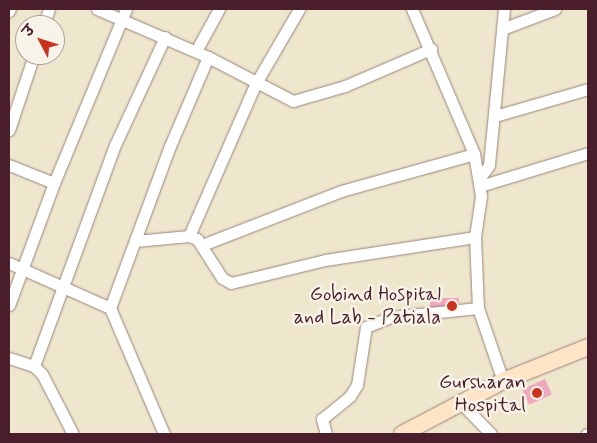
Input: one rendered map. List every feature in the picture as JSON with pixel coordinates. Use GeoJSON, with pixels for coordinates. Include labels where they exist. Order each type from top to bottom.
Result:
{"type":"FeatureCollection","features":[{"type":"Feature","properties":{"kind":"street"},"geometry":{"type":"LineString","coordinates":[[97,9],[123,14],[293,101],[303,101],[431,49]]}},
{"type":"Feature","properties":{"kind":"street"},"geometry":{"type":"LineString","coordinates":[[196,51],[218,9]]}},
{"type":"Feature","properties":{"kind":"street"},"geometry":{"type":"LineString","coordinates":[[189,236],[256,83],[299,9]]}},
{"type":"Feature","properties":{"kind":"street"},"geometry":{"type":"LineString","coordinates":[[412,9],[431,49],[474,154],[480,183],[475,237],[478,308],[502,381]]}},
{"type":"Feature","properties":{"kind":"street"},"geometry":{"type":"LineString","coordinates":[[480,183],[489,165],[504,9]]}},
{"type":"Feature","properties":{"kind":"street"},"geometry":{"type":"LineString","coordinates":[[502,29],[554,9]]}},
{"type":"Feature","properties":{"kind":"street"},"geometry":{"type":"LineString","coordinates":[[9,305],[54,183],[123,14]]}},
{"type":"Feature","properties":{"kind":"street"},"geometry":{"type":"LineString","coordinates":[[34,366],[115,145],[165,37]]}},
{"type":"Feature","properties":{"kind":"street"},"geometry":{"type":"LineString","coordinates":[[110,308],[170,146],[208,57]]}},
{"type":"Feature","properties":{"kind":"street"},"geometry":{"type":"LineString","coordinates":[[9,130],[31,65]]}},
{"type":"Feature","properties":{"kind":"street"},"geometry":{"type":"LineString","coordinates":[[495,116],[588,89]]}},
{"type":"Feature","properties":{"kind":"street"},"geometry":{"type":"LineString","coordinates":[[202,245],[341,192],[474,154]]}},
{"type":"Feature","properties":{"kind":"street"},"geometry":{"type":"LineString","coordinates":[[480,183],[588,154]]}},
{"type":"Feature","properties":{"kind":"street"},"geometry":{"type":"LineString","coordinates":[[9,165],[54,183]]}},
{"type":"Feature","properties":{"kind":"street"},"geometry":{"type":"LineString","coordinates":[[135,241],[189,236],[202,245],[222,278],[231,283],[325,260],[475,237]]}},
{"type":"Feature","properties":{"kind":"street"},"geometry":{"type":"LineString","coordinates":[[9,262],[110,308],[164,434]]}},
{"type":"Feature","properties":{"kind":"street"},"geometry":{"type":"LineString","coordinates":[[326,434],[322,419],[350,396],[358,385],[366,327],[391,318],[478,308]]}},
{"type":"Feature","properties":{"kind":"street"},"geometry":{"type":"LineString","coordinates":[[402,434],[502,381],[588,347]]}},
{"type":"Feature","properties":{"kind":"street"},"geometry":{"type":"LineString","coordinates":[[9,358],[34,366],[54,392],[73,434]]}},
{"type":"Feature","properties":{"kind":"street"},"geometry":{"type":"LineString","coordinates":[[461,403],[491,434]]}},
{"type":"Feature","properties":{"kind":"building"},"geometry":{"type":"Polygon","coordinates":[[[430,298],[459,298],[459,311],[430,311],[430,298]]]}},
{"type":"Feature","properties":{"kind":"building"},"geometry":{"type":"Polygon","coordinates":[[[545,379],[552,395],[529,405],[522,389],[545,379]]]}},
{"type":"Feature","properties":{"kind":"place","name":"Gobind Hospital and Lab - Patiala"},"geometry":{"type":"Point","coordinates":[452,306]}},
{"type":"Feature","properties":{"kind":"place","name":"Gursharan Hospital"},"geometry":{"type":"Point","coordinates":[537,393]}}]}
